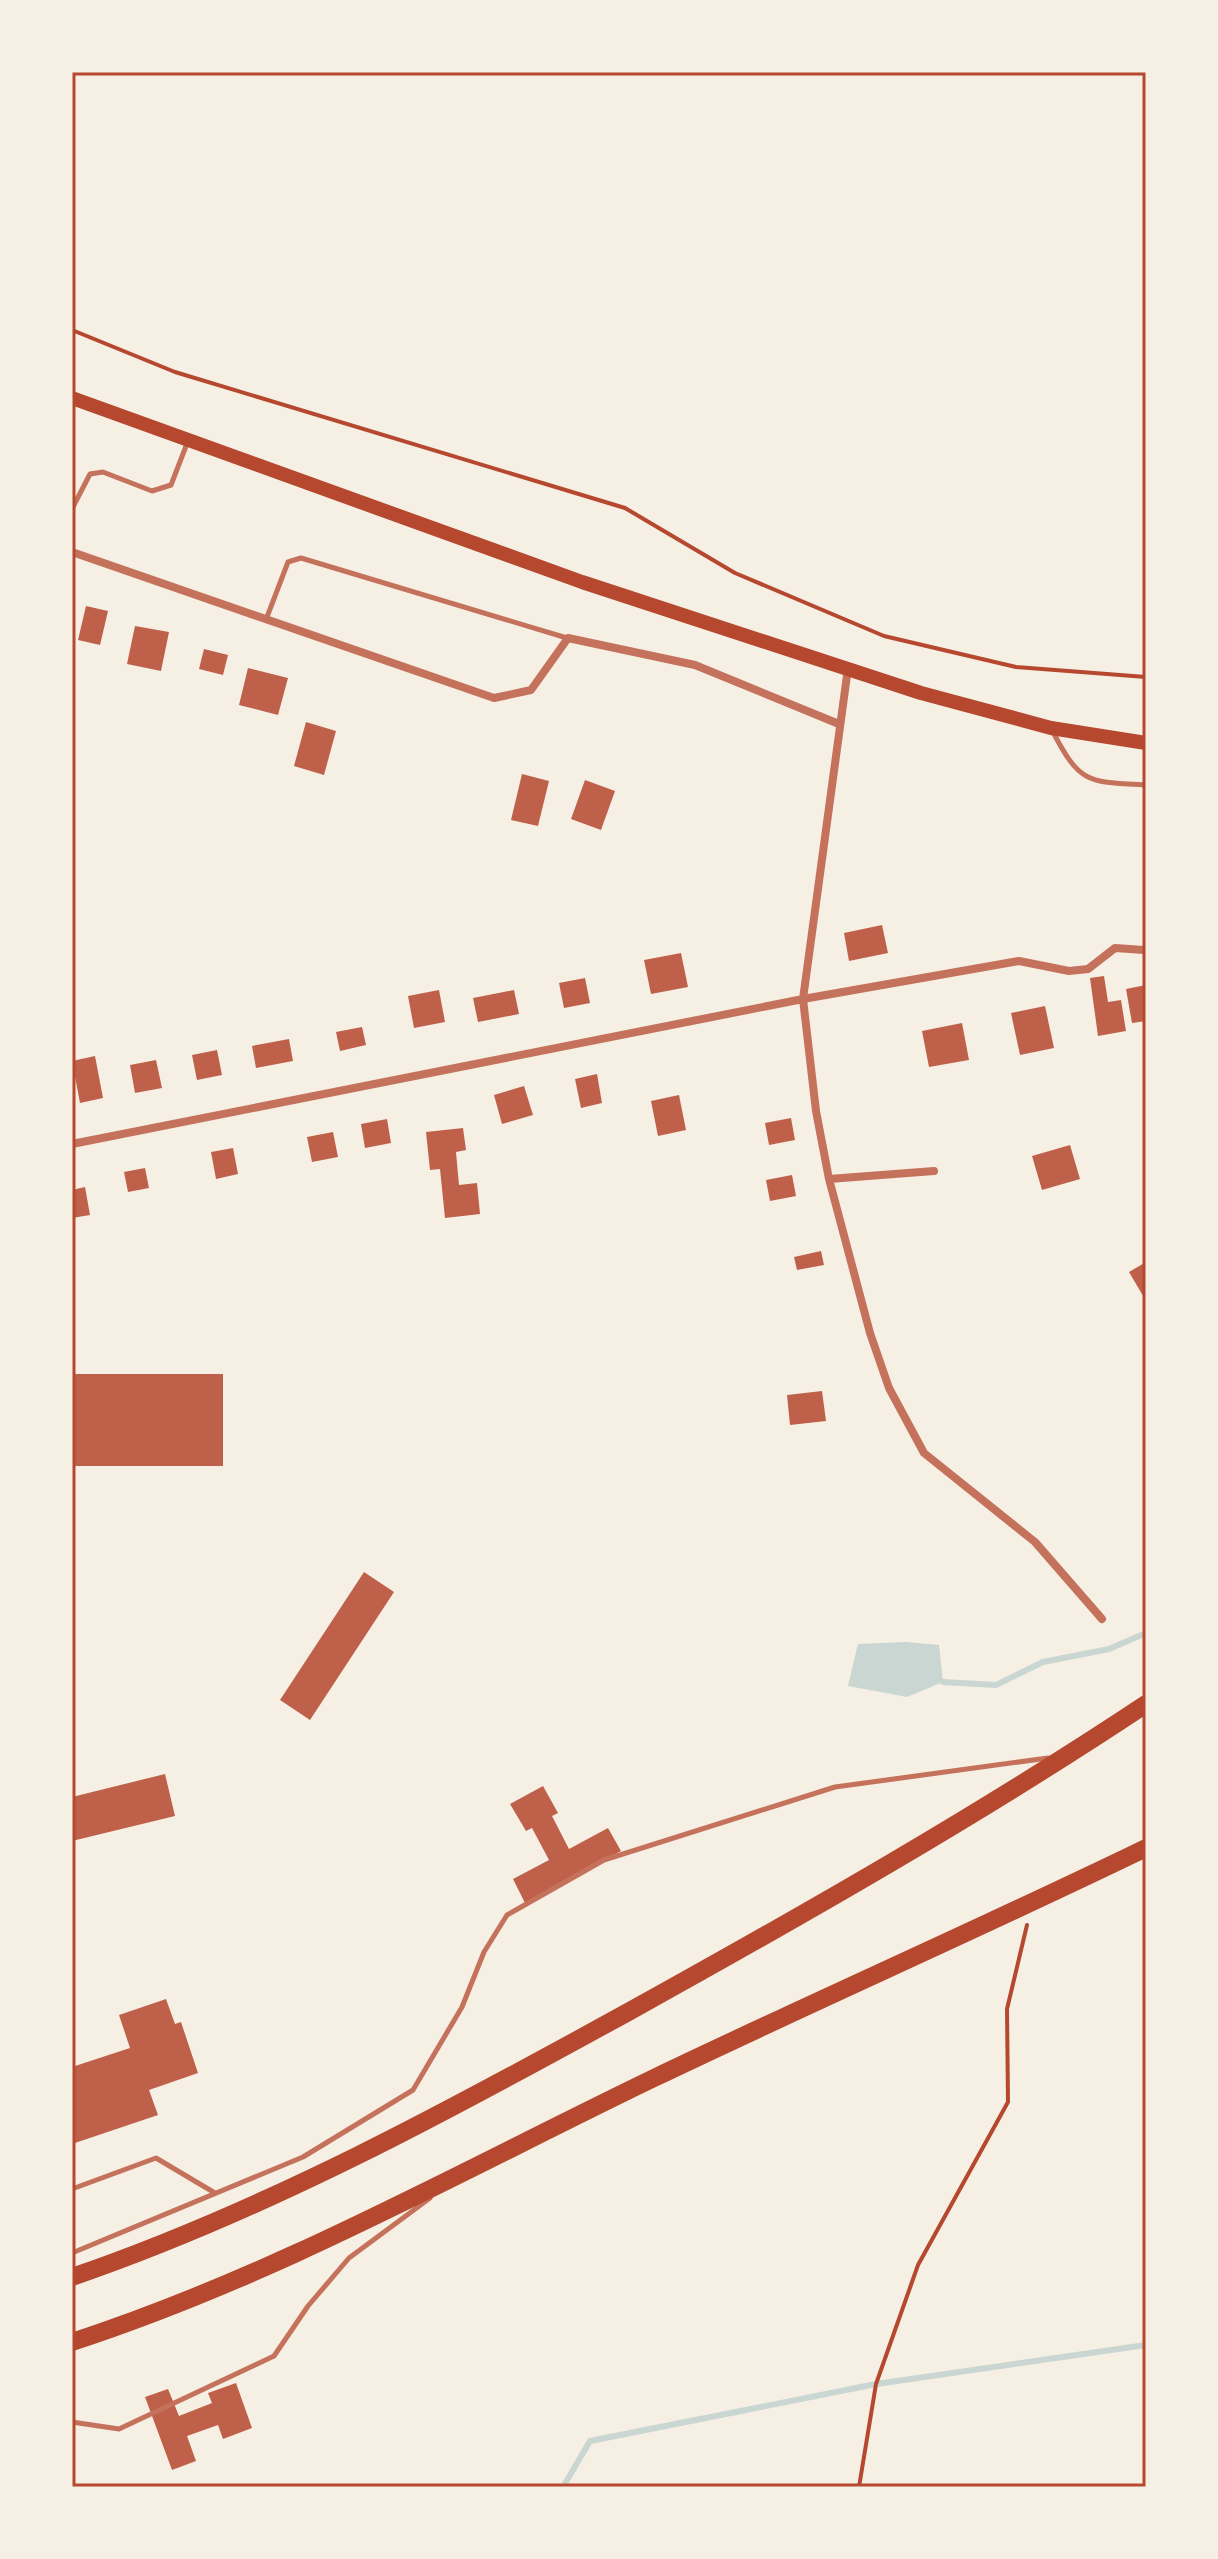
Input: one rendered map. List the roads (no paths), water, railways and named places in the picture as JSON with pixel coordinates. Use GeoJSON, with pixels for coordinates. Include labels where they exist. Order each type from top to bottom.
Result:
{"type":"FeatureCollection","features":[{"type":"Feature","properties":{"kind":"highway"},"geometry":{"type":"LineString","coordinates":[[72,2277],[210,2223],[435,2117],[767,1935],[1069,1755],[1146,1704]]}},
{"type":"Feature","properties":{"kind":"highway"},"geometry":{"type":"LineString","coordinates":[[72,2342],[231,2282],[458,2178],[652,2079],[1146,1848]]}},
{"type":"Feature","properties":{"kind":"main road"},"geometry":{"type":"LineString","coordinates":[[72,398],[582,582],[921,693],[1051,728],[1146,743]]}},
{"type":"Feature","properties":{"kind":"street"},"geometry":{"type":"LineString","coordinates":[[72,552],[494,698],[531,690],[568,638],[695,665],[839,724]]}},
{"type":"Feature","properties":{"kind":"street"},"geometry":{"type":"LineString","coordinates":[[848,668],[803,999],[816,1111],[829,1179],[879,1361],[889,1388],[924,1453],[1035,1542],[1102,1619]]}},
{"type":"Feature","properties":{"kind":"street"},"geometry":{"type":"LineString","coordinates":[[72,1144],[803,999],[1019,961],[1069,971],[1088,969],[1115,948],[1144,950]]}},
{"type":"Feature","properties":{"kind":"street"},"geometry":{"type":"LineString","coordinates":[[829,1179],[934,1171]]}},
{"type":"Feature","properties":{"kind":"lane"},"geometry":{"type":"LineString","coordinates":[[72,509],[90,474],[103,472],[152,491],[171,485],[189,440]]}},
{"type":"Feature","properties":{"kind":"lane"},"geometry":{"type":"LineString","coordinates":[[267,617],[288,562],[301,558],[568,638]]}},
{"type":"Feature","properties":{"kind":"lane"},"geometry":{"type":"LineString","coordinates":[[1051,728],[1072,769],[1103,783],[1146,785]]}},
{"type":"Feature","properties":{"kind":"lane"},"geometry":{"type":"LineString","coordinates":[[72,2253],[303,2157],[413,2090],[462,2007],[484,1952],[507,1915],[604,1860],[835,1787],[1069,1755]]}},
{"type":"Feature","properties":{"kind":"lane"},"geometry":{"type":"LineString","coordinates":[[72,2189],[156,2158],[216,2194]]}},
{"type":"Feature","properties":{"kind":"lane"},"geometry":{"type":"LineString","coordinates":[[72,2422],[119,2429],[274,2356],[308,2306],[349,2258],[458,2178]]}},
{"type":"Feature","properties":{"kind":"waterway"},"geometry":{"type":"LineString","coordinates":[[943,1682],[996,1685],[1043,1662],[1109,1649],[1146,1633]]}},
{"type":"Feature","properties":{"kind":"waterway"},"geometry":{"type":"LineString","coordinates":[[563,2487],[590,2441],[876,2384],[1146,2345]]}}]}
